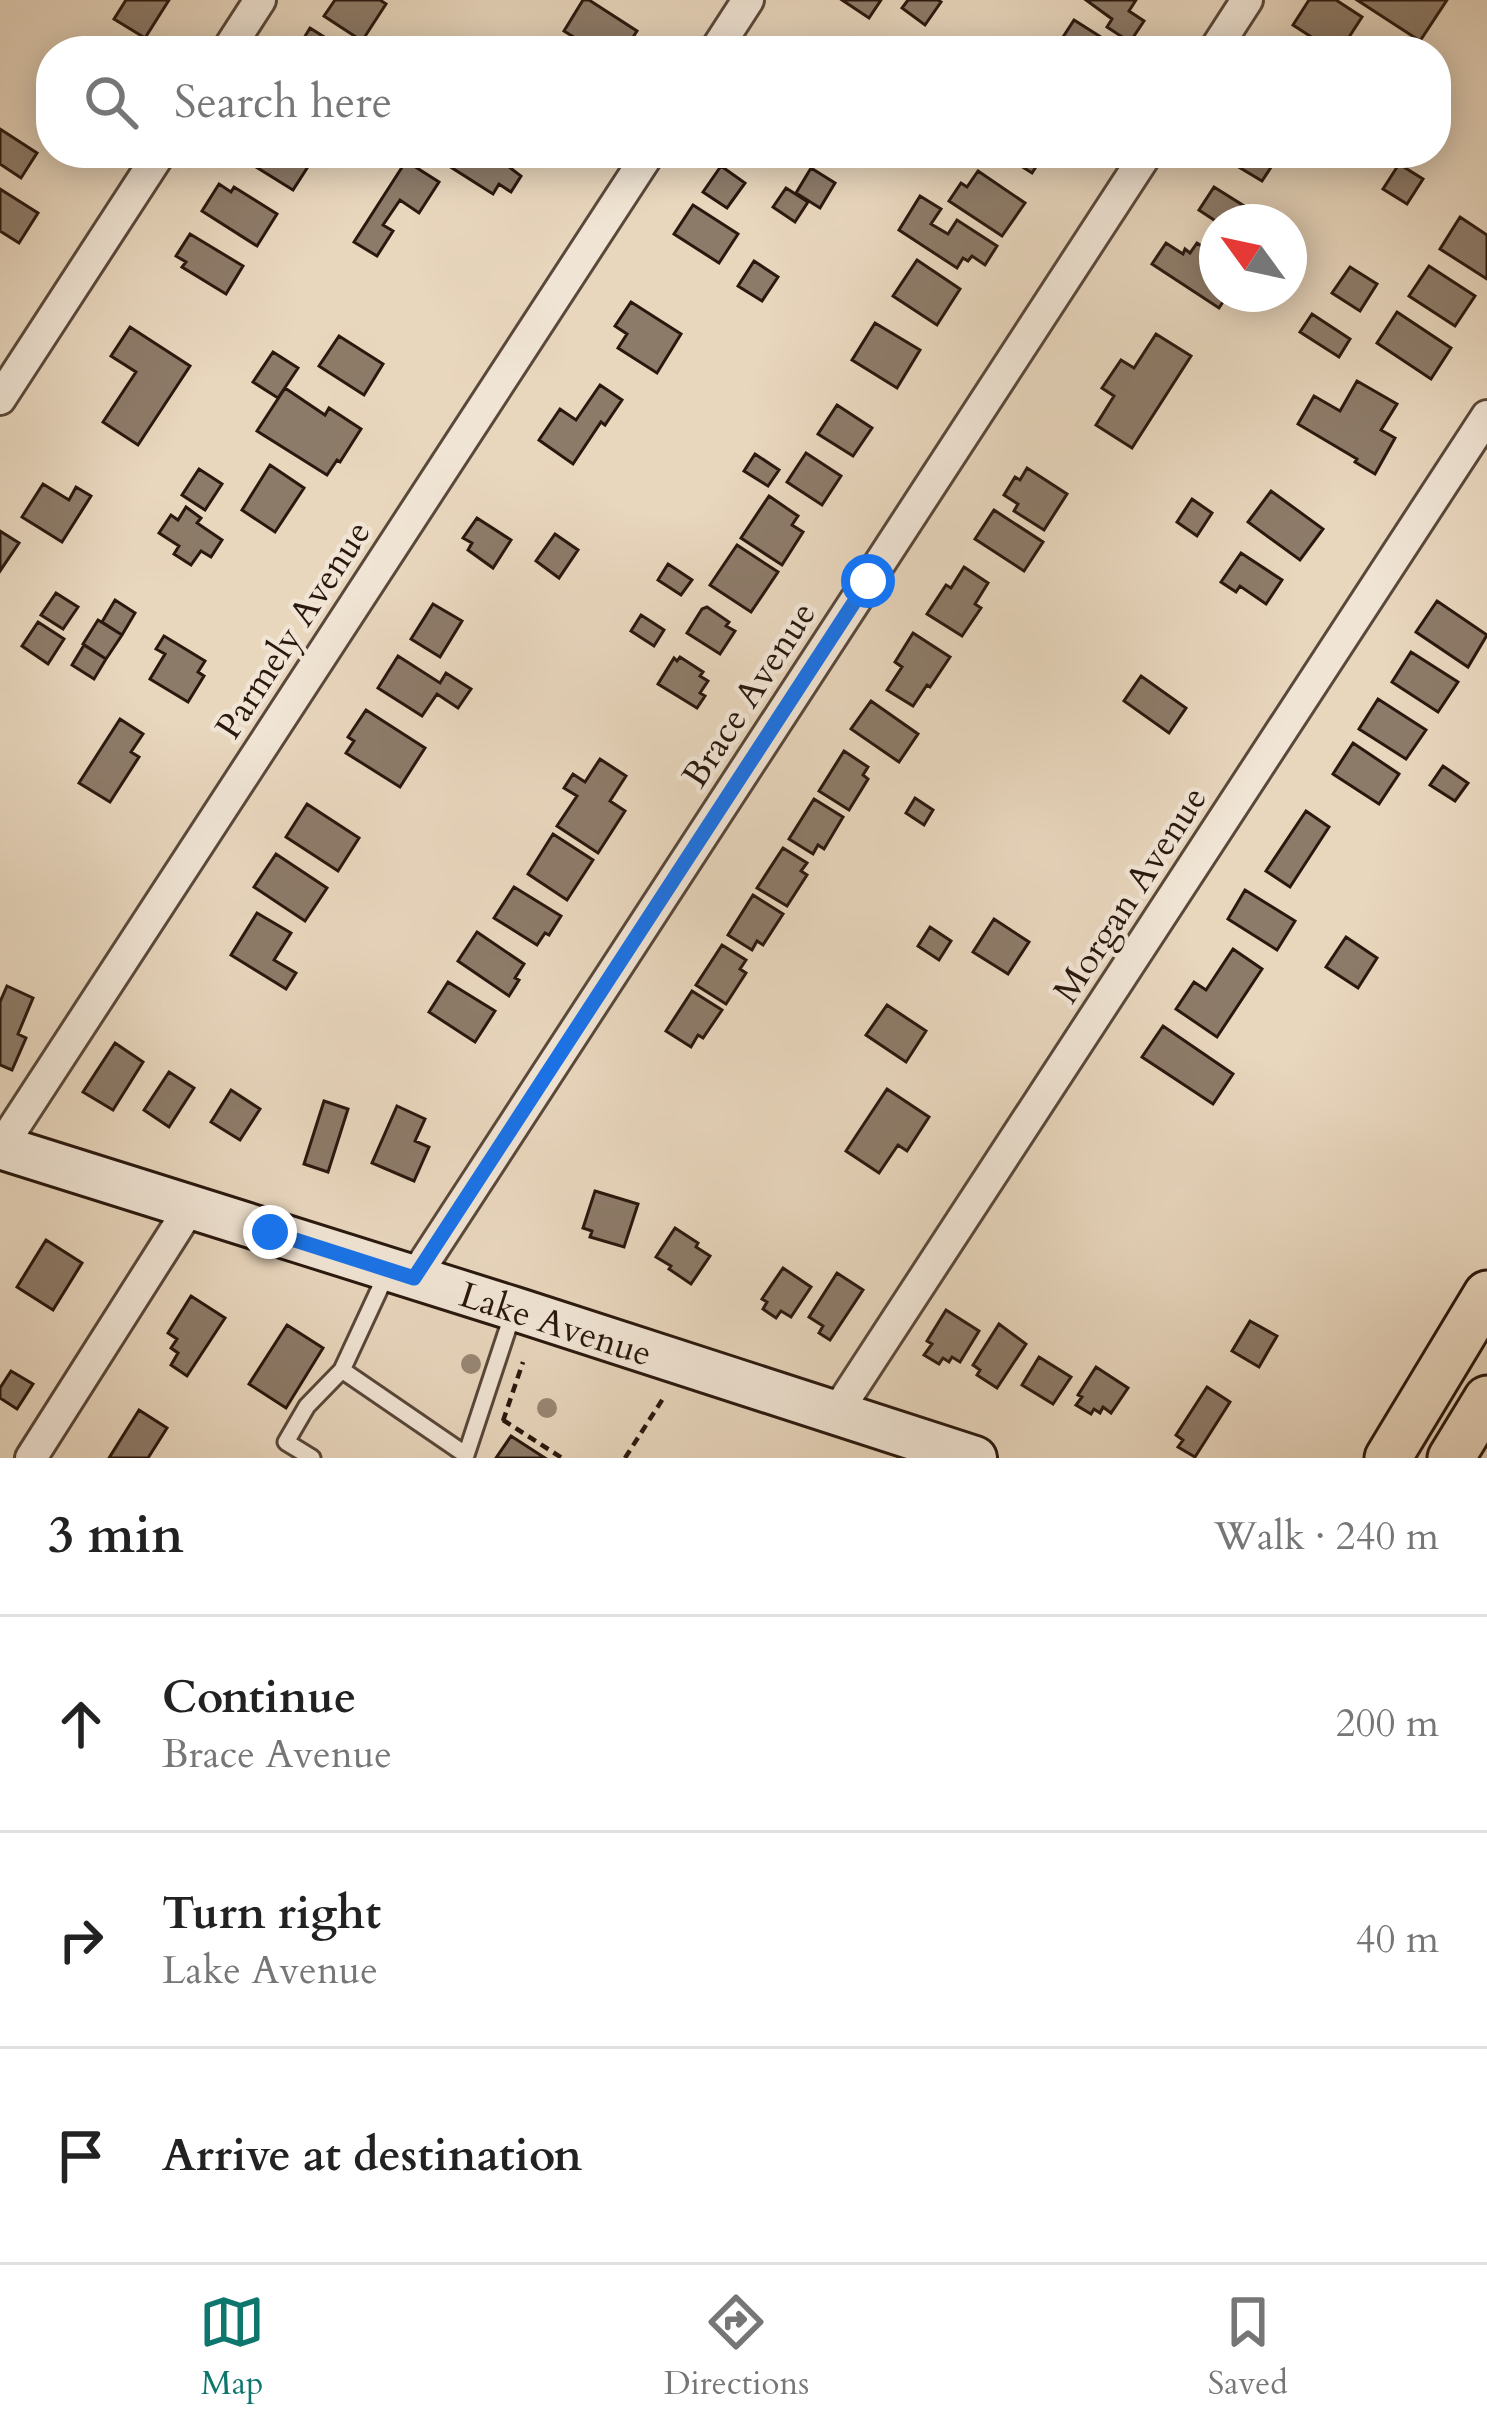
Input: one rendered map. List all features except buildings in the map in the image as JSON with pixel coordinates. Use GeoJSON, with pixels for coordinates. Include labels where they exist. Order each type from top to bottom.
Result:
{"type":"FeatureCollection","features":[{"type":"Feature","properties":{"kind":"main road"},"geometry":{"type":"LineString","coordinates":[[1388,1458],[1487,1294]]}},
{"type":"Feature","properties":{"kind":"main road"},"geometry":{"type":"LineString","coordinates":[[1451,1458],[1487,1399]]}},
{"type":"Feature","properties":{"kind":"street"},"geometry":{"type":"LineString","coordinates":[[237,36],[260,0]]}},
{"type":"Feature","properties":{"kind":"street"},"geometry":{"type":"LineString","coordinates":[[725,36],[748,0]]}},
{"type":"Feature","properties":{"kind":"street"},"geometry":{"type":"LineString","coordinates":[[1224,36],[1247,0]]}},
{"type":"Feature","properties":{"kind":"street"},"geometry":{"type":"LineString","coordinates":[[0,399],[150,168]]}},
{"type":"Feature","properties":{"kind":"street","name":"Parmely Avenue"},"geometry":{"type":"LineString","coordinates":[[1,1147],[639,168]]}},
{"type":"Feature","properties":{"kind":"street","name":"Brace Avenue"},"geometry":{"type":"LineString","coordinates":[[401,1274],[1137,168]]}},
{"type":"Feature","properties":{"kind":"street","name":"Morgan Avenue"},"geometry":{"type":"LineString","coordinates":[[836,1413],[1487,416]]}},
{"type":"Feature","properties":{"kind":"street","name":"Lake Avenue"},"geometry":{"type":"LineString","coordinates":[[1,1147],[964,1456]]}},
{"type":"Feature","properties":{"kind":"street"},"geometry":{"type":"LineString","coordinates":[[31,1458],[190,1207]]}},
{"type":"Feature","properties":{"kind":"lane"},"geometry":{"type":"LineString","coordinates":[[313,1458],[286,1442],[307,1406],[342,1370],[401,1274]]}},
{"type":"Feature","properties":{"kind":"lane"},"geometry":{"type":"LineString","coordinates":[[342,1370],[465,1457],[515,1309]]}},
{"type":"Feature","properties":{"kind":"path"},"geometry":{"type":"LineString","coordinates":[[625,1458],[664,1397]]}},
{"type":"Feature","properties":{"kind":"path"},"geometry":{"type":"LineString","coordinates":[[503,1420],[562,1458]]}},
{"type":"Feature","properties":{"kind":"route"},"geometry":{"type":"LineString","coordinates":[[270,1232],[414,1278],[868,581]]}}]}
